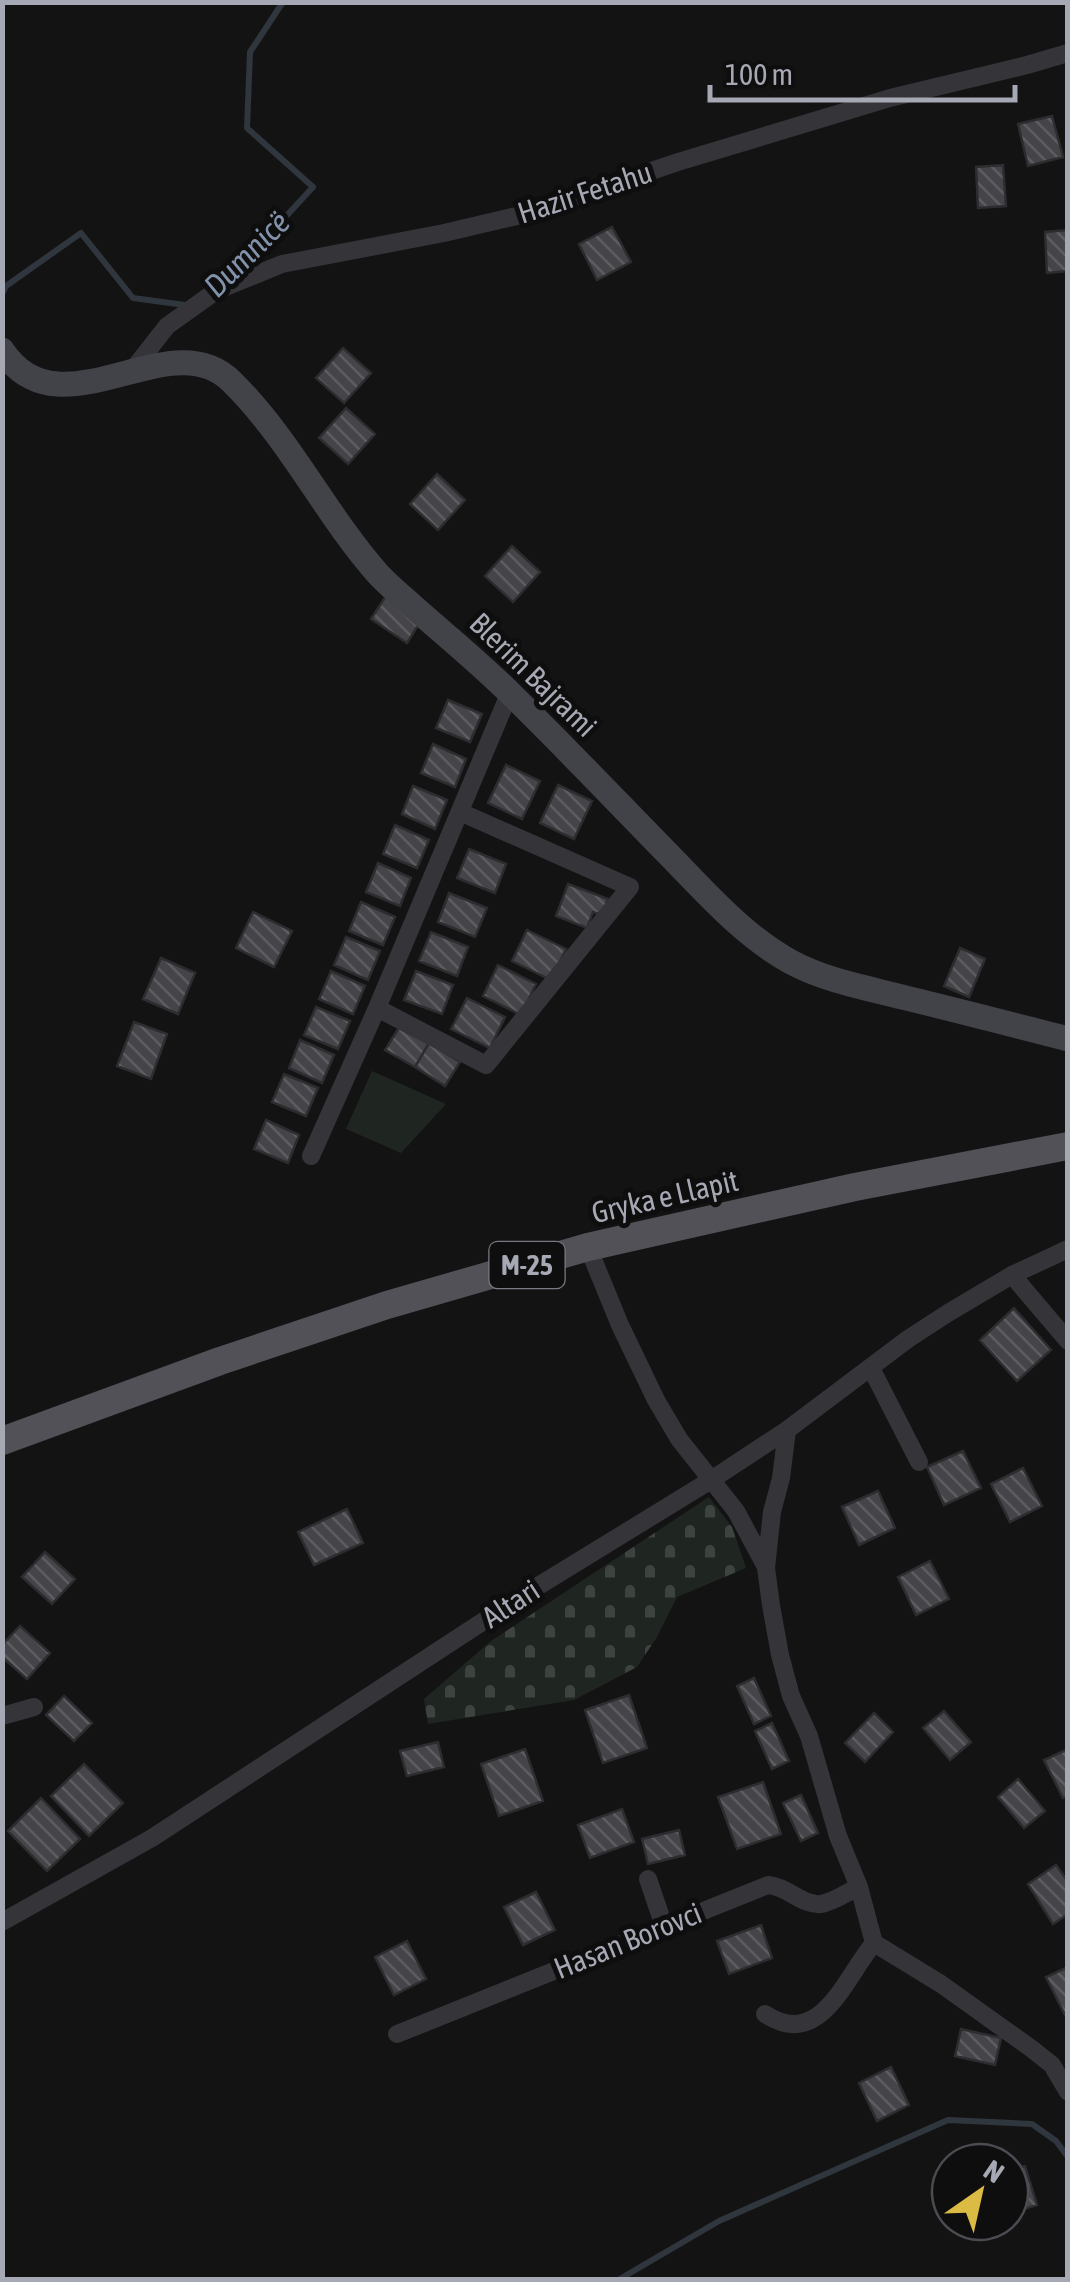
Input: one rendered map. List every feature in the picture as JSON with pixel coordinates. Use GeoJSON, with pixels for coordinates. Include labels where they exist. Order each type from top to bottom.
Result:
{"type":"FeatureCollection","features":[{"type":"Feature","properties":{"kind":"main road","name":"Gryka e Llapit"},"geometry":{"type":"LineString","coordinates":[[2,1441],[387,1305],[588,1247],[1068,1146]]}},
{"type":"Feature","properties":{"kind":"street","name":"Hazir Fetahu"},"geometry":{"type":"LineString","coordinates":[[131,372],[167,326],[216,292],[282,264],[521,215],[678,162],[890,98],[1068,53]]}},
{"type":"Feature","properties":{"kind":"street","name":"Blerim Bajrami"},"geometry":{"type":"LineString","coordinates":[[2,350],[26,374],[55,384],[111,378],[182,362],[208,366],[228,377],[276,431],[332,516],[380,576],[510,692],[692,878],[768,949],[816,974],[1068,1039]]}},
{"type":"Feature","properties":{"kind":"street"},"geometry":{"type":"LineString","coordinates":[[311,1156],[510,692]]}},
{"type":"Feature","properties":{"kind":"street"},"geometry":{"type":"LineString","coordinates":[[377,1008],[486,1064],[630,886],[460,812]]}},
{"type":"Feature","properties":{"kind":"street"},"geometry":{"type":"LineString","coordinates":[[588,1247],[656,1400],[679,1440],[736,1511],[766,1568]]}},
{"type":"Feature","properties":{"kind":"street","name":"Altari"},"geometry":{"type":"LineString","coordinates":[[2,1922],[152,1838],[522,1596],[710,1480],[787,1430],[935,1322],[1012,1275],[1068,1249]]}},
{"type":"Feature","properties":{"kind":"street"},"geometry":{"type":"LineString","coordinates":[[1012,1275],[1068,1341]]}},
{"type":"Feature","properties":{"kind":"street"},"geometry":{"type":"LineString","coordinates":[[871,1368],[919,1462]]}},
{"type":"Feature","properties":{"kind":"street"},"geometry":{"type":"LineString","coordinates":[[787,1430],[766,1568],[780,1655],[838,1836],[859,1887],[874,1944],[941,1984],[1032,2049],[1052,2065],[1068,2092]]}},
{"type":"Feature","properties":{"kind":"street"},"geometry":{"type":"LineString","coordinates":[[2,1716],[34,1707]]}},
{"type":"Feature","properties":{"kind":"street"},"geometry":{"type":"LineString","coordinates":[[648,1879],[664,1926]]}},
{"type":"Feature","properties":{"kind":"street","name":"Hasan Borovci"},"geometry":{"type":"LineString","coordinates":[[397,2034],[768,1885],[814,1904],[830,1902],[859,1887]]}},
{"type":"Feature","properties":{"kind":"street"},"geometry":{"type":"LineString","coordinates":[[765,2014],[780,2024],[807,2022],[836,1998],[874,1944]]}},
{"type":"Feature","properties":{"kind":"green space"},"geometry":{"type":"Polygon","coordinates":[[[372,1071],[446,1104],[401,1153],[346,1129],[372,1071]]]}},
{"type":"Feature","properties":{"kind":"green space"},"geometry":{"type":"Polygon","coordinates":[[[709,1497],[732,1527],[746,1568],[677,1597],[637,1667],[574,1700],[428,1724],[424,1699],[491,1641],[709,1497]]]}},
{"type":"Feature","properties":{"kind":"building"},"geometry":{"type":"Polygon","coordinates":[[[1052,116],[1063,157],[1028,166],[1018,124],[1052,116]]]}},
{"type":"Feature","properties":{"kind":"building"},"geometry":{"type":"Polygon","coordinates":[[[1003,165],[1006,206],[978,208],[976,167],[1003,165]]]}},
{"type":"Feature","properties":{"kind":"building"},"geometry":{"type":"Polygon","coordinates":[[[612,227],[631,262],[597,280],[579,244],[612,227]]]}},
{"type":"Feature","properties":{"kind":"building"},"geometry":{"type":"Polygon","coordinates":[[[1068,230],[1068,271],[1047,273],[1045,232],[1068,230]]]}},
{"type":"Feature","properties":{"kind":"building"},"geometry":{"type":"Polygon","coordinates":[[[343,348],[371,373],[344,403],[316,378],[343,348]]]}},
{"type":"Feature","properties":{"kind":"building"},"geometry":{"type":"Polygon","coordinates":[[[346,408],[375,434],[348,464],[319,438],[346,408]]]}},
{"type":"Feature","properties":{"kind":"building"},"geometry":{"type":"Polygon","coordinates":[[[437,474],[465,500],[438,530],[410,504],[437,474]]]}},
{"type":"Feature","properties":{"kind":"building"},"geometry":{"type":"Polygon","coordinates":[[[512,546],[540,572],[513,602],[485,576],[512,546]]]}},
{"type":"Feature","properties":{"kind":"building"},"geometry":{"type":"Polygon","coordinates":[[[386,596],[422,619],[407,643],[371,619],[386,596]]]}},
{"type":"Feature","properties":{"kind":"building"},"geometry":{"type":"Polygon","coordinates":[[[448,700],[482,714],[470,742],[436,728],[448,700]]]}},
{"type":"Feature","properties":{"kind":"building"},"geometry":{"type":"Polygon","coordinates":[[[433,744],[466,759],[455,787],[421,773],[433,744]]]}},
{"type":"Feature","properties":{"kind":"building"},"geometry":{"type":"Polygon","coordinates":[[[506,765],[540,781],[522,819],[488,803],[506,765]]]}},
{"type":"Feature","properties":{"kind":"building"},"geometry":{"type":"Polygon","coordinates":[[[558,785],[592,801],[574,839],[540,823],[558,785]]]}},
{"type":"Feature","properties":{"kind":"building"},"geometry":{"type":"Polygon","coordinates":[[[413,786],[447,800],[435,829],[402,814],[413,786]]]}},
{"type":"Feature","properties":{"kind":"building"},"geometry":{"type":"Polygon","coordinates":[[[395,825],[429,840],[417,868],[383,854],[395,825]]]}},
{"type":"Feature","properties":{"kind":"building"},"geometry":{"type":"Polygon","coordinates":[[[469,849],[506,864],[495,893],[457,878],[469,849]]]}},
{"type":"Feature","properties":{"kind":"building"},"geometry":{"type":"Polygon","coordinates":[[[378,863],[411,878],[400,906],[366,892],[378,863]]]}},
{"type":"Feature","properties":{"kind":"building"},"geometry":{"type":"Polygon","coordinates":[[[568,884],[608,899],[602,915],[593,912],[587,928],[556,916],[568,884]]]}},
{"type":"Feature","properties":{"kind":"building"},"geometry":{"type":"Polygon","coordinates":[[[449,893],[487,908],[475,937],[438,922],[449,893]]]}},
{"type":"Feature","properties":{"kind":"building"},"geometry":{"type":"Polygon","coordinates":[[[361,902],[395,917],[383,945],[349,931],[361,902]]]}},
{"type":"Feature","properties":{"kind":"building"},"geometry":{"type":"Polygon","coordinates":[[[253,912],[292,931],[274,967],[236,948],[253,912]]]}},
{"type":"Feature","properties":{"kind":"building"},"geometry":{"type":"Polygon","coordinates":[[[527,930],[566,949],[551,980],[512,961],[527,930]]]}},
{"type":"Feature","properties":{"kind":"building"},"geometry":{"type":"Polygon","coordinates":[[[431,932],[468,947],[457,976],[419,961],[431,932]]]}},
{"type":"Feature","properties":{"kind":"building"},"geometry":{"type":"Polygon","coordinates":[[[346,937],[380,951],[368,980],[334,965],[346,937]]]}},
{"type":"Feature","properties":{"kind":"building"},"geometry":{"type":"Polygon","coordinates":[[[960,948],[985,959],[969,997],[944,986],[960,948]]]}},
{"type":"Feature","properties":{"kind":"building"},"geometry":{"type":"Polygon","coordinates":[[[161,958],[195,973],[178,1014],[143,999],[161,958]]]}},
{"type":"Feature","properties":{"kind":"building"},"geometry":{"type":"Polygon","coordinates":[[[498,965],[536,984],[521,1015],[483,996],[498,965]]]}},
{"type":"Feature","properties":{"kind":"building"},"geometry":{"type":"Polygon","coordinates":[[[331,971],[365,986],[353,1014],[319,999],[331,971]]]}},
{"type":"Feature","properties":{"kind":"building"},"geometry":{"type":"Polygon","coordinates":[[[416,971],[453,985],[442,1014],[404,1000],[416,971]]]}},
{"type":"Feature","properties":{"kind":"building"},"geometry":{"type":"Polygon","coordinates":[[[467,998],[505,1017],[490,1048],[451,1029],[467,998]]]}},
{"type":"Feature","properties":{"kind":"building"},"geometry":{"type":"Polygon","coordinates":[[[316,1007],[350,1021],[338,1049],[304,1035],[316,1007]]]}},
{"type":"Feature","properties":{"kind":"building"},"geometry":{"type":"Polygon","coordinates":[[[134,1022],[167,1034],[151,1079],[117,1066],[134,1022]]]}},
{"type":"Feature","properties":{"kind":"building"},"geometry":{"type":"Polygon","coordinates":[[[400,1026],[429,1043],[415,1067],[385,1050],[400,1026]]]}},
{"type":"Feature","properties":{"kind":"building"},"geometry":{"type":"Polygon","coordinates":[[[300,1040],[334,1055],[322,1083],[289,1068],[300,1040]]]}},
{"type":"Feature","properties":{"kind":"building"},"geometry":{"type":"Polygon","coordinates":[[[429,1043],[460,1062],[445,1086],[415,1067],[429,1043]]]}},
{"type":"Feature","properties":{"kind":"building"},"geometry":{"type":"Polygon","coordinates":[[[284,1074],[318,1088],[306,1116],[272,1102],[284,1074]]]}},
{"type":"Feature","properties":{"kind":"building"},"geometry":{"type":"Polygon","coordinates":[[[266,1120],[299,1135],[288,1163],[254,1149],[266,1120]]]}},
{"type":"Feature","properties":{"kind":"building"},"geometry":{"type":"Polygon","coordinates":[[[1014,1308],[1051,1350],[1017,1381],[980,1340],[1014,1308]]]}},
{"type":"Feature","properties":{"kind":"building"},"geometry":{"type":"Polygon","coordinates":[[[963,1451],[981,1488],[944,1505],[927,1467],[963,1451]]]}},
{"type":"Feature","properties":{"kind":"building"},"geometry":{"type":"Polygon","coordinates":[[[1023,1468],[1042,1506],[1010,1522],[991,1484],[1023,1468]]]}},
{"type":"Feature","properties":{"kind":"building"},"geometry":{"type":"Polygon","coordinates":[[[878,1491],[895,1528],[859,1545],[842,1507],[878,1491]]]}},
{"type":"Feature","properties":{"kind":"building"},"geometry":{"type":"Polygon","coordinates":[[[347,1509],[363,1543],[314,1565],[298,1532],[347,1509]]]}},
{"type":"Feature","properties":{"kind":"building"},"geometry":{"type":"Polygon","coordinates":[[[45,1552],[75,1579],[52,1604],[22,1577],[45,1552]]]}},
{"type":"Feature","properties":{"kind":"building"},"geometry":{"type":"Polygon","coordinates":[[[930,1561],[949,1599],[916,1615],[898,1577],[930,1561]]]}},
{"type":"Feature","properties":{"kind":"building"},"geometry":{"type":"Polygon","coordinates":[[[20,1626],[50,1653],[27,1679],[2,1657],[2,1645],[20,1626]]]}},
{"type":"Feature","properties":{"kind":"building"},"geometry":{"type":"Polygon","coordinates":[[[754,1678],[771,1716],[754,1724],[737,1686],[754,1678]]]}},
{"type":"Feature","properties":{"kind":"building"},"geometry":{"type":"Polygon","coordinates":[[[629,1695],[647,1748],[603,1763],[585,1710],[629,1695]]]}},
{"type":"Feature","properties":{"kind":"building"},"geometry":{"type":"Polygon","coordinates":[[[64,1696],[92,1723],[74,1741],[46,1715],[64,1696]]]}},
{"type":"Feature","properties":{"kind":"building"},"geometry":{"type":"Polygon","coordinates":[[[944,1711],[971,1742],[950,1760],[923,1728],[944,1711]]]}},
{"type":"Feature","properties":{"kind":"building"},"geometry":{"type":"Polygon","coordinates":[[[874,1713],[893,1732],[865,1762],[845,1743],[874,1713]]]}},
{"type":"Feature","properties":{"kind":"building"},"geometry":{"type":"Polygon","coordinates":[[[772,1723],[789,1761],[772,1769],[755,1731],[772,1723]]]}},
{"type":"Feature","properties":{"kind":"building"},"geometry":{"type":"Polygon","coordinates":[[[438,1742],[444,1767],[407,1776],[400,1751],[438,1742]]]}},
{"type":"Feature","properties":{"kind":"building"},"geometry":{"type":"Polygon","coordinates":[[[525,1749],[543,1801],[499,1816],[481,1764],[525,1749]]]}},
{"type":"Feature","properties":{"kind":"building"},"geometry":{"type":"Polygon","coordinates":[[[1068,1749],[1068,1796],[1063,1798],[1044,1760],[1068,1749]]]}},
{"type":"Feature","properties":{"kind":"building"},"geometry":{"type":"Polygon","coordinates":[[[84,1764],[123,1803],[89,1836],[51,1796],[84,1764]]]}},
{"type":"Feature","properties":{"kind":"building"},"geometry":{"type":"Polygon","coordinates":[[[1018,1779],[1045,1811],[1024,1828],[998,1797],[1018,1779]]]}},
{"type":"Feature","properties":{"kind":"building"},"geometry":{"type":"Polygon","coordinates":[[[763,1782],[781,1834],[737,1849],[718,1797],[763,1782]]]}},
{"type":"Feature","properties":{"kind":"building"},"geometry":{"type":"Polygon","coordinates":[[[801,1795],[818,1833],[801,1841],[783,1803],[801,1795]]]}},
{"type":"Feature","properties":{"kind":"building"},"geometry":{"type":"Polygon","coordinates":[[[41,1798],[80,1839],[47,1871],[8,1831],[41,1798]]]}},
{"type":"Feature","properties":{"kind":"building"},"geometry":{"type":"Polygon","coordinates":[[[622,1809],[634,1842],[590,1858],[578,1825],[622,1809]]]}},
{"type":"Feature","properties":{"kind":"building"},"geometry":{"type":"Polygon","coordinates":[[[679,1830],[685,1855],[648,1864],[642,1839],[679,1830]]]}},
{"type":"Feature","properties":{"kind":"building"},"geometry":{"type":"Polygon","coordinates":[[[1056,1865],[1068,1882],[1068,1914],[1053,1924],[1028,1884],[1056,1865]]]}},
{"type":"Feature","properties":{"kind":"building"},"geometry":{"type":"Polygon","coordinates":[[[536,1892],[555,1930],[523,1945],[504,1907],[536,1892]]]}},
{"type":"Feature","properties":{"kind":"building"},"geometry":{"type":"Polygon","coordinates":[[[761,1925],[772,1958],[729,1974],[717,1941],[761,1925]]]}},
{"type":"Feature","properties":{"kind":"building"},"geometry":{"type":"Polygon","coordinates":[[[407,1941],[426,1979],[394,1995],[375,1957],[407,1941]]]}},
{"type":"Feature","properties":{"kind":"building"},"geometry":{"type":"Polygon","coordinates":[[[1068,1967],[1068,2014],[1065,2015],[1046,1977],[1068,1967]]]}},
{"type":"Feature","properties":{"kind":"building"},"geometry":{"type":"Polygon","coordinates":[[[961,2029],[1001,2038],[995,2065],[955,2056],[961,2029]]]}},
{"type":"Feature","properties":{"kind":"building"},"geometry":{"type":"Polygon","coordinates":[[[891,2067],[909,2105],[877,2121],[859,2083],[891,2067]]]}},
{"type":"Feature","properties":{"kind":"building"},"geometry":{"type":"Polygon","coordinates":[[[1030,2182],[1037,2205],[1030,2207],[1030,2182]]]}},
{"type":"Feature","properties":{"kind":"waterway","name":"Dumnicë"},"geometry":{"type":"LineString","coordinates":[[219,283],[313,187],[247,128],[250,52],[283,2]]}},
{"type":"Feature","properties":{"kind":"waterway","name":"Dumnicë"},"geometry":{"type":"LineString","coordinates":[[2,294],[6,286],[81,233],[133,298],[185,305]]}},
{"type":"Feature","properties":{"kind":"waterway"},"geometry":{"type":"LineString","coordinates":[[618,2280],[719,2221],[948,2120],[1032,2124],[1056,2141],[1068,2157]]}}]}
